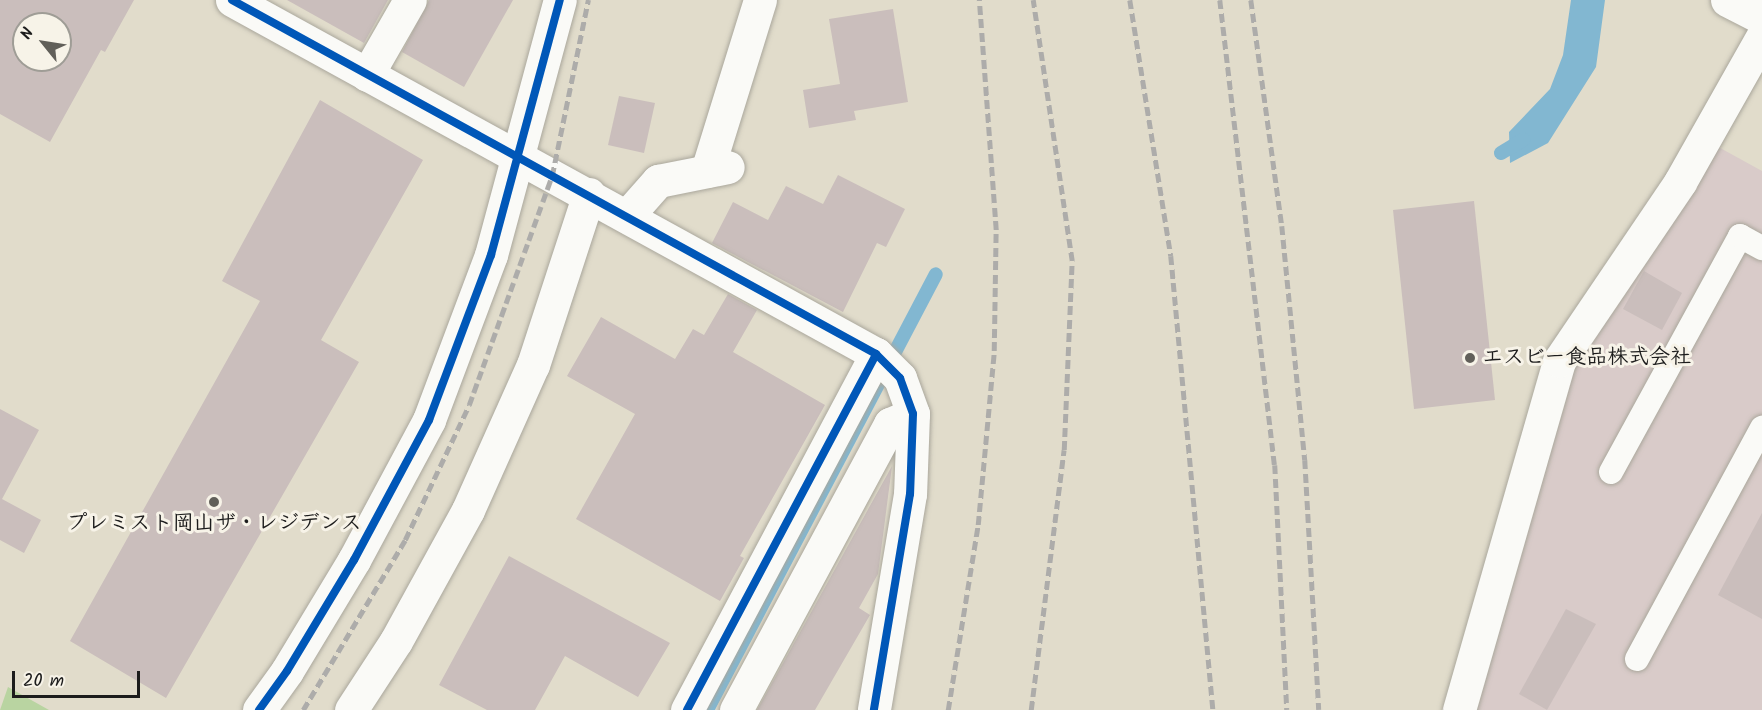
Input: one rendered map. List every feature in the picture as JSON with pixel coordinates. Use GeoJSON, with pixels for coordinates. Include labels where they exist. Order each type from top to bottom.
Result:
{"type":"FeatureCollection","features":[{"type":"Feature","properties":{"kind":"street"},"geometry":{"type":"LineString","coordinates":[[232,0],[516,157],[589,194],[887,365],[914,414],[910,494],[874,710]]}},
{"type":"Feature","properties":{"kind":"street"},"geometry":{"type":"LineString","coordinates":[[368,75],[410,0]]}},
{"type":"Feature","properties":{"kind":"street"},"geometry":{"type":"LineString","coordinates":[[259,710],[288,671],[354,560],[429,420],[491,255],[560,0]]}},
{"type":"Feature","properties":{"kind":"street"},"geometry":{"type":"LineString","coordinates":[[627,216],[658,181],[719,169],[760,0]]}},
{"type":"Feature","properties":{"kind":"street"},"geometry":{"type":"LineString","coordinates":[[1727,0],[1762,18]]}},
{"type":"Feature","properties":{"kind":"street"},"geometry":{"type":"LineString","coordinates":[[1459,710],[1559,361],[1680,182],[1762,37]]}},
{"type":"Feature","properties":{"kind":"street"},"geometry":{"type":"LineString","coordinates":[[351,710],[396,641],[473,500],[533,365],[589,194]]}},
{"type":"Feature","properties":{"kind":"street"},"geometry":{"type":"LineString","coordinates":[[687,710],[887,365]]}},
{"type":"Feature","properties":{"kind":"street"},"geometry":{"type":"LineString","coordinates":[[736,710],[890,424],[914,414]]}},
{"type":"Feature","properties":{"kind":"lane"},"geometry":{"type":"LineString","coordinates":[[1611,472],[1740,236],[1762,248]]}},
{"type":"Feature","properties":{"kind":"lane"},"geometry":{"type":"LineString","coordinates":[[1636,659],[1762,428]]}},
{"type":"Feature","properties":{"kind":"shaded area"},"geometry":{"type":"Polygon","coordinates":[[[1713,144],[1762,171],[1762,710],[1477,710],[1572,362],[1713,144]]]}},
{"type":"Feature","properties":{"kind":"green space"},"geometry":{"type":"Polygon","coordinates":[[[8,687],[49,710],[0,710],[8,687]]]}},
{"type":"Feature","properties":{"kind":"water"},"geometry":{"type":"Polygon","coordinates":[[[1571,0],[1605,0],[1596,67],[1548,143],[1510,163],[1509,132],[1550,89],[1563,55],[1571,0]]]}},
{"type":"Feature","properties":{"kind":"building"},"geometry":{"type":"Polygon","coordinates":[[[0,0],[134,0],[105,52],[101,50],[50,142],[0,114],[0,0]]]}},
{"type":"Feature","properties":{"kind":"building"},"geometry":{"type":"Polygon","coordinates":[[[287,0],[388,0],[364,43],[287,0]]]}},
{"type":"Feature","properties":{"kind":"building"},"geometry":{"type":"Polygon","coordinates":[[[429,0],[513,0],[464,87],[402,52],[429,0]]]}},
{"type":"Feature","properties":{"kind":"building"},"geometry":{"type":"Polygon","coordinates":[[[893,9],[908,102],[854,111],[856,120],[809,128],[803,90],[840,84],[829,19],[893,9]]]}},
{"type":"Feature","properties":{"kind":"building"},"geometry":{"type":"Polygon","coordinates":[[[619,96],[655,103],[644,153],[608,145],[619,96]]]}},
{"type":"Feature","properties":{"kind":"building","name":"プレミスト岡山ザ・レジデンス"},"geometry":{"type":"Polygon","coordinates":[[[320,100],[423,160],[321,340],[359,362],[166,698],[70,641],[260,301],[222,281],[320,100]]]}},
{"type":"Feature","properties":{"kind":"building"},"geometry":{"type":"Polygon","coordinates":[[[838,175],[905,209],[886,247],[877,243],[843,312],[712,243],[733,202],[768,220],[786,186],[823,204],[838,175]]]}},
{"type":"Feature","properties":{"kind":"building"},"geometry":{"type":"Polygon","coordinates":[[[1474,201],[1495,400],[1414,409],[1393,210],[1474,201]]]}},
{"type":"Feature","properties":{"kind":"building"},"geometry":{"type":"Polygon","coordinates":[[[1644,271],[1682,293],[1662,330],[1623,309],[1644,271]]]}},
{"type":"Feature","properties":{"kind":"building"},"geometry":{"type":"Polygon","coordinates":[[[728,294],[757,310],[733,352],[825,405],[740,556],[744,558],[720,601],[576,519],[635,414],[567,376],[601,317],[675,359],[693,329],[704,335],[728,294]]]}},
{"type":"Feature","properties":{"kind":"building"},"geometry":{"type":"Polygon","coordinates":[[[0,409],[39,430],[2,499],[41,520],[24,553],[0,540],[0,409]]]}},
{"type":"Feature","properties":{"kind":"building"},"geometry":{"type":"Polygon","coordinates":[[[892,466],[878,574],[859,608],[870,615],[815,710],[757,710],[892,466]]]}},
{"type":"Feature","properties":{"kind":"building"},"geometry":{"type":"Polygon","coordinates":[[[1762,513],[1762,619],[1718,595],[1762,513]]]}},
{"type":"Feature","properties":{"kind":"building"},"geometry":{"type":"Polygon","coordinates":[[[509,556],[670,643],[638,697],[565,656],[535,710],[487,710],[439,685],[509,556]]]}},
{"type":"Feature","properties":{"kind":"building"},"geometry":{"type":"Polygon","coordinates":[[[1566,609],[1596,624],[1547,710],[1519,694],[1566,609]]]}},
{"type":"Feature","properties":{"kind":"waterway"},"geometry":{"type":"LineString","coordinates":[[1501,153],[1523,140]]}},
{"type":"Feature","properties":{"kind":"waterway"},"geometry":{"type":"LineString","coordinates":[[707,710],[936,274]]}},
{"type":"Feature","properties":{"kind":"railway"},"geometry":{"type":"LineString","coordinates":[[303,710],[405,540],[469,405],[552,176],[588,0]]}},
{"type":"Feature","properties":{"kind":"railway"},"geometry":{"type":"LineString","coordinates":[[948,710],[978,525],[994,351],[996,230],[979,0]]}},
{"type":"Feature","properties":{"kind":"railway"},"geometry":{"type":"LineString","coordinates":[[1031,710],[1064,450],[1072,261],[1033,0]]}},
{"type":"Feature","properties":{"kind":"railway"},"geometry":{"type":"LineString","coordinates":[[1130,0],[1171,256],[1213,710]]}},
{"type":"Feature","properties":{"kind":"railway"},"geometry":{"type":"LineString","coordinates":[[1220,0],[1275,465],[1287,710]]}},
{"type":"Feature","properties":{"kind":"railway"},"geometry":{"type":"LineString","coordinates":[[1251,0],[1282,226],[1305,460],[1319,710]]}},
{"type":"Feature","properties":{"kind":"cycle path"},"geometry":{"type":"LineString","coordinates":[[232,0],[876,354],[900,378],[913,414],[910,494],[874,710]]}},
{"type":"Feature","properties":{"kind":"cycle path"},"geometry":{"type":"LineString","coordinates":[[259,710],[287,671],[354,560],[429,420],[491,255],[560,0]]}},
{"type":"Feature","properties":{"kind":"cycle path"},"geometry":{"type":"LineString","coordinates":[[687,710],[876,354]]}},
{"type":"Feature","properties":{"kind":"place","name":"エスビー食品株式会社"},"geometry":{"type":"Point","coordinates":[1470,358]}},
{"type":"Feature","properties":{"kind":"place","name":"プレミスト岡山ザ・レジデンス"},"geometry":{"type":"Point","coordinates":[214,502]}}]}
